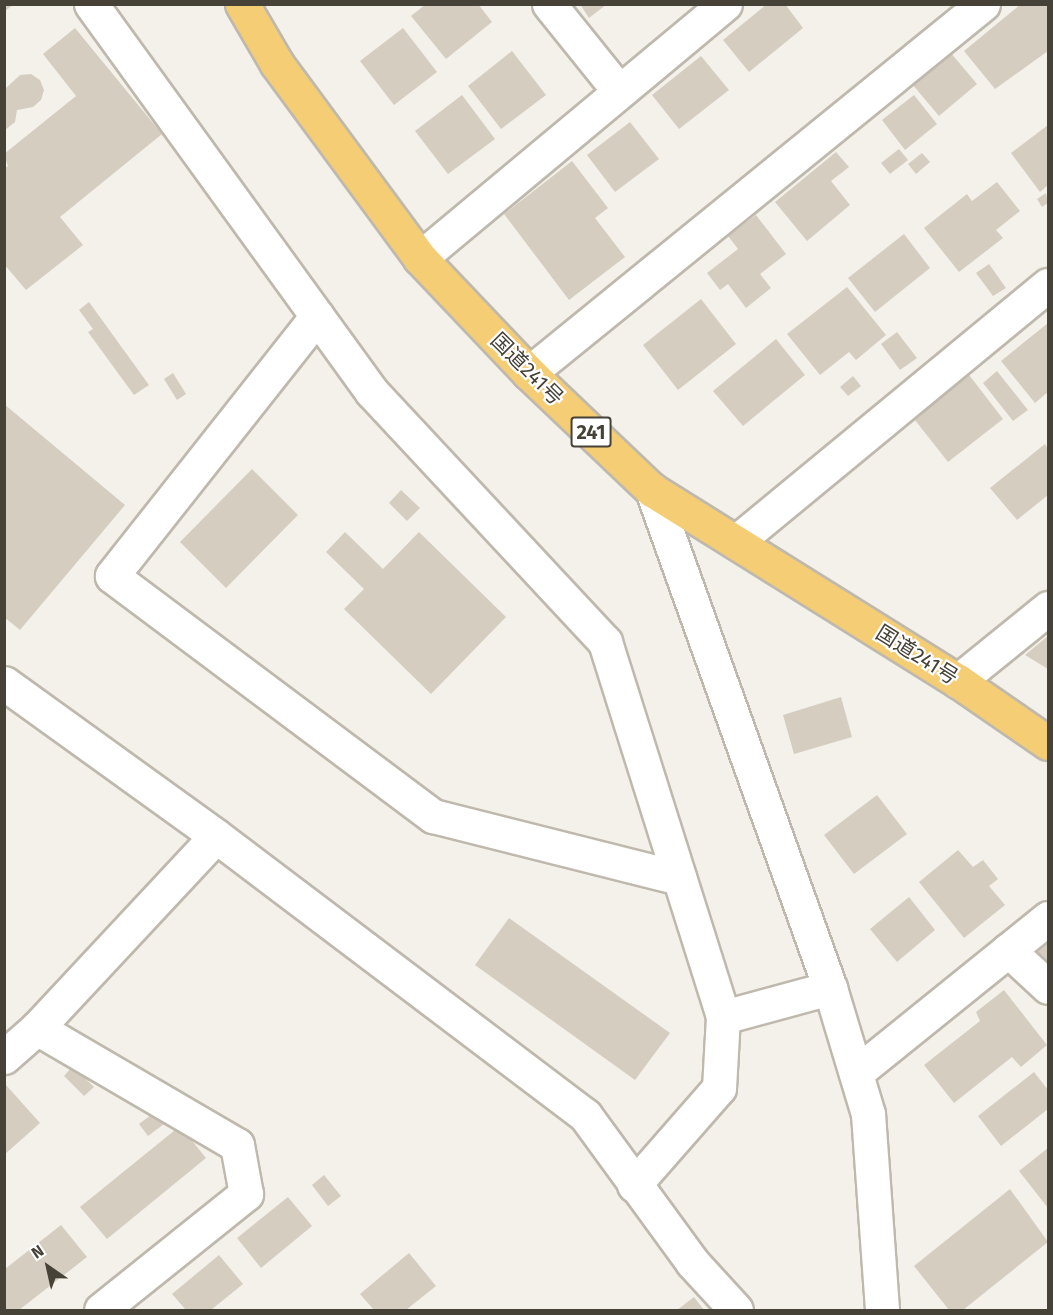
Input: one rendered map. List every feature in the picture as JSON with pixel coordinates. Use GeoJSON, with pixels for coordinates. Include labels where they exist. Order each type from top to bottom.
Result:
{"type":"FeatureCollection","features":[{"type":"Feature","properties":{"kind":"highway","name":"国道241号"},"geometry":{"type":"LineString","coordinates":[[242,4],[277,64],[420,258],[529,373],[652,490],[958,681],[1048,743]]}},
{"type":"Feature","properties":{"kind":"street"},"geometry":{"type":"LineString","coordinates":[[91,4],[372,392],[605,642],[723,1017],[718,1088],[634,1185]]}},
{"type":"Feature","properties":{"kind":"street"},"geometry":{"type":"LineString","coordinates":[[549,4],[619,92]]}},
{"type":"Feature","properties":{"kind":"street"},"geometry":{"type":"LineString","coordinates":[[420,258],[725,4]]}},
{"type":"Feature","properties":{"kind":"street"},"geometry":{"type":"LineString","coordinates":[[529,373],[983,4]]}},
{"type":"Feature","properties":{"kind":"street"},"geometry":{"type":"LineString","coordinates":[[736,542],[1048,285]]}},
{"type":"Feature","properties":{"kind":"street"},"geometry":{"type":"LineString","coordinates":[[317,316],[112,576],[433,816],[679,878]]}},
{"type":"Feature","properties":{"kind":"street"},"geometry":{"type":"LineString","coordinates":[[652,490],[830,988],[868,1114],[882,1311]]}},
{"type":"Feature","properties":{"kind":"street"},"geometry":{"type":"LineString","coordinates":[[958,681],[1048,608]]}},
{"type":"Feature","properties":{"kind":"street"},"geometry":{"type":"LineString","coordinates":[[4,683],[216,836],[585,1115],[692,1262],[736,1311]]}},
{"type":"Feature","properties":{"kind":"street"},"geometry":{"type":"LineString","coordinates":[[4,1057],[37,1028],[216,836]]}},
{"type":"Feature","properties":{"kind":"street"},"geometry":{"type":"LineString","coordinates":[[856,1073],[1048,918]]}},
{"type":"Feature","properties":{"kind":"street"},"geometry":{"type":"LineString","coordinates":[[1008,950],[1048,987]]}},
{"type":"Feature","properties":{"kind":"street"},"geometry":{"type":"LineString","coordinates":[[723,1017],[830,988]]}},
{"type":"Feature","properties":{"kind":"street"},"geometry":{"type":"LineString","coordinates":[[37,1028],[237,1145],[246,1194],[101,1311]]}},
{"type":"Feature","properties":{"kind":"building"},"geometry":{"type":"Polygon","coordinates":[[[4,4],[14,4],[4,12],[4,4]]]}},
{"type":"Feature","properties":{"kind":"building"},"geometry":{"type":"Polygon","coordinates":[[[426,4],[478,4],[492,22],[446,59],[411,16],[426,4]]]}},
{"type":"Feature","properties":{"kind":"building"},"geometry":{"type":"Polygon","coordinates":[[[580,4],[607,4],[589,18],[580,4]]]}},
{"type":"Feature","properties":{"kind":"building"},"geometry":{"type":"Polygon","coordinates":[[[767,4],[785,4],[803,28],[749,72],[723,40],[767,4]]]}},
{"type":"Feature","properties":{"kind":"building"},"geometry":{"type":"Polygon","coordinates":[[[1021,4],[1048,4],[1048,51],[995,89],[964,51],[1021,4]]]}},
{"type":"Feature","properties":{"kind":"building"},"geometry":{"type":"Polygon","coordinates":[[[75,28],[162,134],[60,217],[83,245],[26,290],[4,264],[4,169],[8,166],[4,154],[76,96],[43,54],[75,28]]]}},
{"type":"Feature","properties":{"kind":"building"},"geometry":{"type":"Polygon","coordinates":[[[403,28],[437,72],[394,105],[360,61],[403,28]]]}},
{"type":"Feature","properties":{"kind":"building"},"geometry":{"type":"Polygon","coordinates":[[[512,51],[546,95],[501,129],[468,86],[512,51]]]}},
{"type":"Feature","properties":{"kind":"building"},"geometry":{"type":"Polygon","coordinates":[[[950,52],[977,84],[939,116],[912,84],[950,52]]]}},
{"type":"Feature","properties":{"kind":"building"},"geometry":{"type":"Polygon","coordinates":[[[701,56],[729,90],[679,129],[652,95],[701,56]]]}},
{"type":"Feature","properties":{"kind":"building"},"geometry":{"type":"Polygon","coordinates":[[[31,74],[40,80],[44,90],[41,100],[33,107],[17,110],[15,122],[5,130],[5,89],[20,75],[31,74]]]}},
{"type":"Feature","properties":{"kind":"building"},"geometry":{"type":"Polygon","coordinates":[[[462,95],[495,139],[448,174],[415,131],[462,95]]]}},
{"type":"Feature","properties":{"kind":"building"},"geometry":{"type":"Polygon","coordinates":[[[914,95],[937,124],[905,150],[882,120],[914,95]]]}},
{"type":"Feature","properties":{"kind":"building"},"geometry":{"type":"Polygon","coordinates":[[[630,122],[659,159],[615,192],[587,155],[630,122]]]}},
{"type":"Feature","properties":{"kind":"building"},"geometry":{"type":"Polygon","coordinates":[[[1048,125],[1048,185],[1040,192],[1011,153],[1048,125]]]}},
{"type":"Feature","properties":{"kind":"building"},"geometry":{"type":"Polygon","coordinates":[[[899,149],[908,160],[890,174],[881,163],[899,149]]]}},
{"type":"Feature","properties":{"kind":"building"},"geometry":{"type":"Polygon","coordinates":[[[836,152],[849,167],[831,181],[850,205],[807,241],[775,202],[836,152]]]}},
{"type":"Feature","properties":{"kind":"building"},"geometry":{"type":"Polygon","coordinates":[[[922,153],[930,162],[916,174],[908,164],[922,153]]]}},
{"type":"Feature","properties":{"kind":"building"},"geometry":{"type":"Polygon","coordinates":[[[572,161],[608,208],[595,218],[625,257],[569,300],[504,214],[572,161]]]}},
{"type":"Feature","properties":{"kind":"building"},"geometry":{"type":"Polygon","coordinates":[[[997,182],[1020,211],[996,230],[1003,238],[959,272],[924,228],[967,194],[972,201],[997,182]]]}},
{"type":"Feature","properties":{"kind":"building"},"geometry":{"type":"Polygon","coordinates":[[[1046,193],[1048,203],[1042,207],[1037,199],[1046,193]]]}},
{"type":"Feature","properties":{"kind":"building"},"geometry":{"type":"Polygon","coordinates":[[[756,215],[786,254],[760,274],[771,288],[746,308],[728,284],[720,290],[707,273],[738,249],[728,236],[756,215]]]}},
{"type":"Feature","properties":{"kind":"building"},"geometry":{"type":"Polygon","coordinates":[[[904,234],[930,268],[875,312],[848,278],[904,234]]]}},
{"type":"Feature","properties":{"kind":"building"},"geometry":{"type":"Polygon","coordinates":[[[989,264],[1006,288],[993,296],[976,273],[989,264]]]}},
{"type":"Feature","properties":{"kind":"building"},"geometry":{"type":"Polygon","coordinates":[[[847,287],[886,335],[856,360],[849,352],[820,375],[787,334],[847,287]]]}},
{"type":"Feature","properties":{"kind":"building"},"geometry":{"type":"Polygon","coordinates":[[[701,299],[736,344],[678,390],[643,345],[701,299]]]}},
{"type":"Feature","properties":{"kind":"building"},"geometry":{"type":"Polygon","coordinates":[[[89,302],[149,385],[134,395],[88,332],[93,329],[79,310],[89,302]]]}},
{"type":"Feature","properties":{"kind":"building"},"geometry":{"type":"Polygon","coordinates":[[[1048,323],[1048,392],[1035,403],[1001,361],[1048,323]]]}},
{"type":"Feature","properties":{"kind":"building"},"geometry":{"type":"Polygon","coordinates":[[[897,332],[917,358],[900,370],[881,344],[897,332]]]}},
{"type":"Feature","properties":{"kind":"building"},"geometry":{"type":"Polygon","coordinates":[[[776,339],[805,375],[743,426],[713,391],[776,339]]]}},
{"type":"Feature","properties":{"kind":"building"},"geometry":{"type":"Polygon","coordinates":[[[966,371],[1003,419],[948,462],[911,415],[966,371]]]}},
{"type":"Feature","properties":{"kind":"building"},"geometry":{"type":"Polygon","coordinates":[[[997,371],[1028,410],[1013,421],[983,383],[997,371]]]}},
{"type":"Feature","properties":{"kind":"building"},"geometry":{"type":"Polygon","coordinates":[[[173,373],[186,394],[177,400],[164,379],[173,373]]]}},
{"type":"Feature","properties":{"kind":"building"},"geometry":{"type":"Polygon","coordinates":[[[853,376],[861,386],[848,396],[840,387],[853,376]]]}},
{"type":"Feature","properties":{"kind":"building"},"geometry":{"type":"Polygon","coordinates":[[[4,404],[125,505],[20,630],[4,617],[4,404]]]}},
{"type":"Feature","properties":{"kind":"building"},"geometry":{"type":"Polygon","coordinates":[[[1045,444],[1048,449],[1048,495],[1017,520],[990,488],[1045,444]]]}},
{"type":"Feature","properties":{"kind":"building"},"geometry":{"type":"Polygon","coordinates":[[[252,469],[298,515],[226,588],[180,542],[252,469]]]}},
{"type":"Feature","properties":{"kind":"building"},"geometry":{"type":"Polygon","coordinates":[[[401,490],[420,508],[407,521],[389,503],[401,490]]]}},
{"type":"Feature","properties":{"kind":"building"},"geometry":{"type":"Polygon","coordinates":[[[345,532],[383,569],[419,532],[506,617],[431,694],[344,609],[364,589],[326,552],[345,532]]]}},
{"type":"Feature","properties":{"kind":"building"},"geometry":{"type":"Polygon","coordinates":[[[1048,636],[1048,669],[1025,655],[1048,636]]]}},
{"type":"Feature","properties":{"kind":"building"},"geometry":{"type":"Polygon","coordinates":[[[841,697],[852,737],[794,754],[783,715],[841,697]]]}},
{"type":"Feature","properties":{"kind":"building"},"geometry":{"type":"Polygon","coordinates":[[[877,795],[907,834],[854,874],[824,835],[877,795]]]}},
{"type":"Feature","properties":{"kind":"building"},"geometry":{"type":"Polygon","coordinates":[[[958,850],[973,867],[983,860],[998,879],[989,886],[1005,905],[964,938],[919,882],[958,850]]]}},
{"type":"Feature","properties":{"kind":"building"},"geometry":{"type":"Polygon","coordinates":[[[909,897],[935,930],[897,962],[870,929],[909,897]]]}},
{"type":"Feature","properties":{"kind":"building"},"geometry":{"type":"Polygon","coordinates":[[[509,918],[670,1033],[635,1080],[475,965],[509,918]]]}},
{"type":"Feature","properties":{"kind":"building"},"geometry":{"type":"Polygon","coordinates":[[[1048,944],[1048,970],[1036,953],[1048,944]]]}},
{"type":"Feature","properties":{"kind":"building"},"geometry":{"type":"Polygon","coordinates":[[[1004,990],[1047,1045],[1021,1067],[1012,1057],[954,1103],[924,1065],[980,1021],[976,1012],[1004,990]]]}},
{"type":"Feature","properties":{"kind":"building"},"geometry":{"type":"Polygon","coordinates":[[[73,1066],[94,1087],[84,1096],[64,1076],[73,1066]]]}},
{"type":"Feature","properties":{"kind":"building"},"geometry":{"type":"Polygon","coordinates":[[[1034,1072],[1048,1090],[1048,1109],[1001,1146],[978,1116],[1034,1072]]]}},
{"type":"Feature","properties":{"kind":"building"},"geometry":{"type":"Polygon","coordinates":[[[6,1085],[40,1123],[4,1155],[4,1086],[6,1085]]]}},
{"type":"Feature","properties":{"kind":"building"},"geometry":{"type":"Polygon","coordinates":[[[163,1106],[172,1118],[148,1136],[139,1124],[163,1106]]]}},
{"type":"Feature","properties":{"kind":"building"},"geometry":{"type":"Polygon","coordinates":[[[180,1126],[206,1158],[107,1239],[80,1207],[180,1126]]]}},
{"type":"Feature","properties":{"kind":"building"},"geometry":{"type":"Polygon","coordinates":[[[1048,1148],[1048,1208],[1019,1171],[1048,1148]]]}},
{"type":"Feature","properties":{"kind":"building"},"geometry":{"type":"Polygon","coordinates":[[[324,1175],[341,1196],[328,1206],[312,1185],[324,1175]]]}},
{"type":"Feature","properties":{"kind":"building"},"geometry":{"type":"Polygon","coordinates":[[[1010,1189],[1048,1242],[963,1310],[949,1310],[914,1266],[1010,1189]]]}},
{"type":"Feature","properties":{"kind":"building"},"geometry":{"type":"Polygon","coordinates":[[[288,1197],[312,1226],[261,1268],[237,1238],[288,1197]]]}},
{"type":"Feature","properties":{"kind":"building"},"geometry":{"type":"Polygon","coordinates":[[[61,1225],[87,1257],[19,1310],[5,1310],[5,1269],[61,1225]]]}},
{"type":"Feature","properties":{"kind":"building"},"geometry":{"type":"Polygon","coordinates":[[[409,1253],[436,1286],[406,1310],[374,1310],[360,1294],[409,1253]]]}},
{"type":"Feature","properties":{"kind":"building"},"geometry":{"type":"Polygon","coordinates":[[[219,1255],[243,1284],[211,1310],[186,1310],[172,1294],[219,1255]]]}},
{"type":"Feature","properties":{"kind":"building"},"geometry":{"type":"Polygon","coordinates":[[[694,1297],[704,1310],[677,1310],[694,1297]]]}}]}
